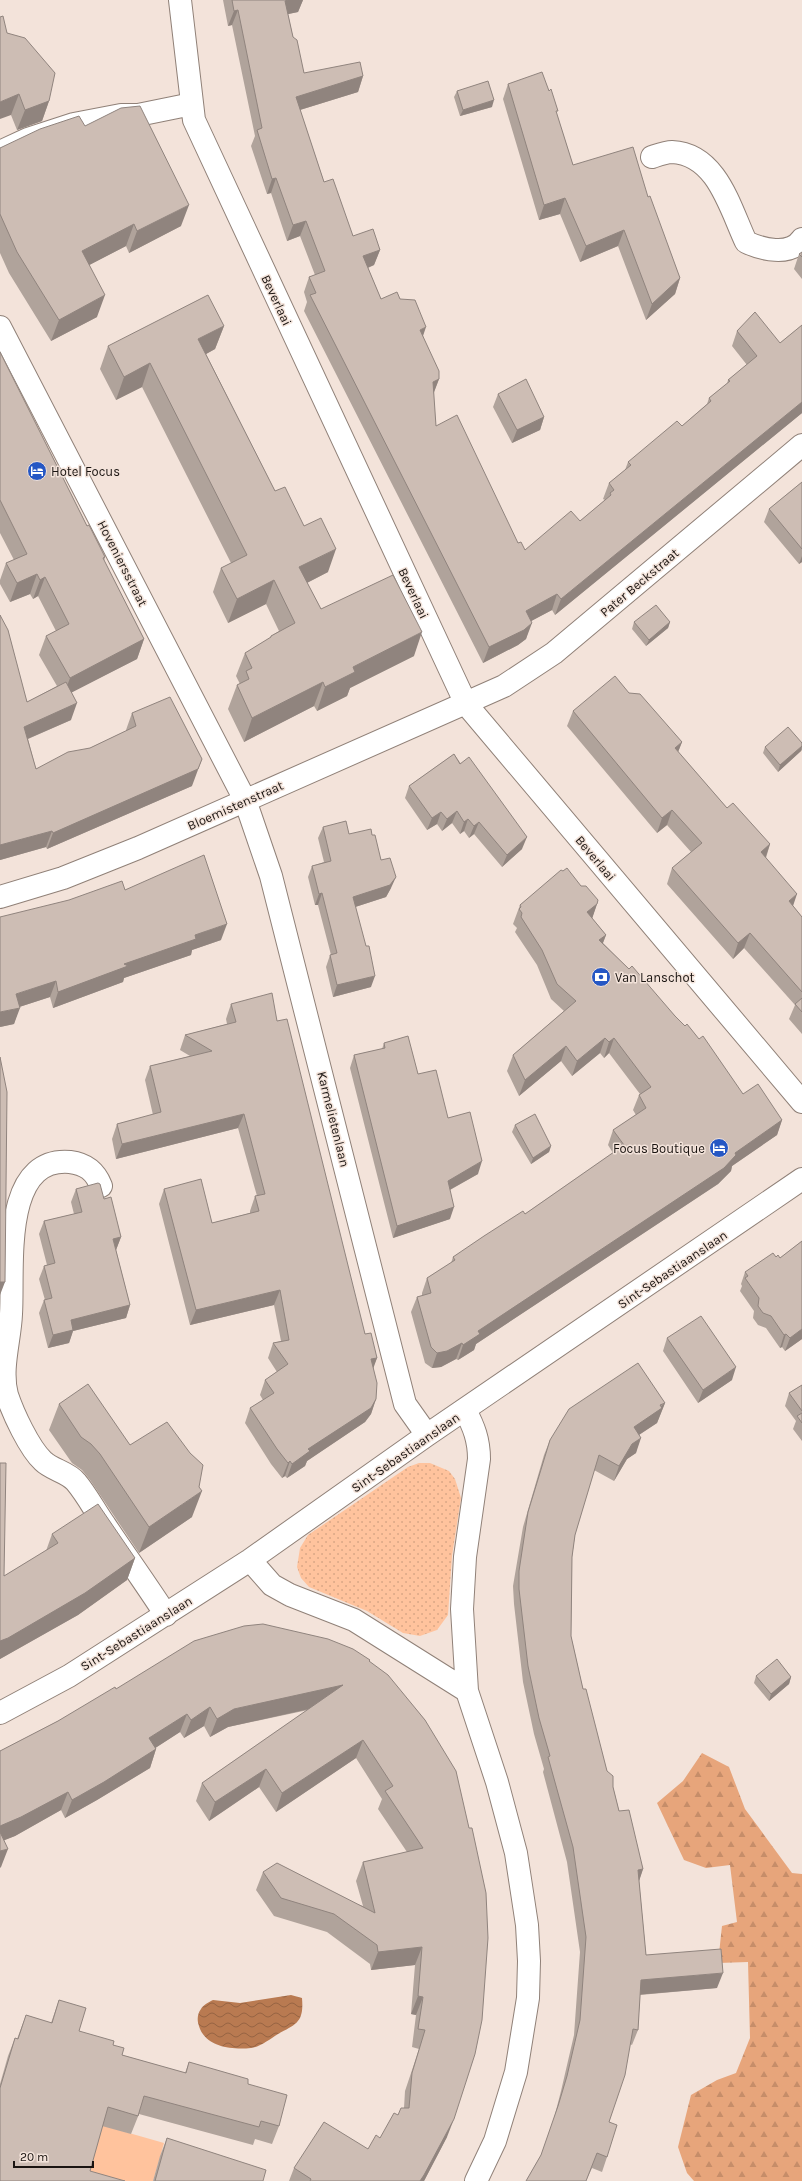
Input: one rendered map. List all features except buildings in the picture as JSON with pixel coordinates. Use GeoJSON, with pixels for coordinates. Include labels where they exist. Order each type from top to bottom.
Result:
{"type":"FeatureCollection","features":[{"type":"Feature","properties":{"kind":"street","name":"Beverlaai"},"geometry":{"type":"LineString","coordinates":[[180,0],[194,120],[466,704],[802,1102]]}},
{"type":"Feature","properties":{"kind":"street"},"geometry":{"type":"LineString","coordinates":[[0,152],[28,139],[74,124],[121,115],[138,115],[192,104]]}},
{"type":"Feature","properties":{"kind":"street"},"geometry":{"type":"LineString","coordinates":[[652,157],[671,152],[690,154],[704,164],[719,181],[746,242],[761,249],[781,250],[798,245],[802,239]]}},
{"type":"Feature","properties":{"kind":"street","name":"Hoveniersstraat"},"geometry":{"type":"LineString","coordinates":[[0,327],[245,800]]}},
{"type":"Feature","properties":{"kind":"street","name":"Pater Beckstraat"},"geometry":{"type":"LineString","coordinates":[[466,704],[504,686],[554,653],[802,445]]}},
{"type":"Feature","properties":{"kind":"street","name":"Bloemistenstraat"},"geometry":{"type":"LineString","coordinates":[[0,897],[63,878],[138,848],[466,704]]}},
{"type":"Feature","properties":{"kind":"street","name":"Karmelietenlaan"},"geometry":{"type":"LineString","coordinates":[[245,800],[271,876],[406,1404],[427,1435]]}},
{"type":"Feature","properties":{"kind":"street"},"geometry":{"type":"LineString","coordinates":[[101,1186],[92,1171],[85,1166],[68,1162],[48,1166],[39,1170],[25,1184],[19,1196],[13,1237],[11,1315],[5,1362],[6,1393],[17,1421],[43,1461],[75,1481],[166,1615]]}},
{"type":"Feature","properties":{"kind":"street","name":"Sint-Sebastiaanslaan"},"geometry":{"type":"LineString","coordinates":[[0,1713],[69,1676],[250,1560],[427,1435],[802,1180]]}},
{"type":"Feature","properties":{"kind":"street"},"geometry":{"type":"LineString","coordinates":[[465,1410],[476,1432],[479,1452],[465,1557],[462,1608],[467,1691],[497,1782],[516,1853],[527,1925],[529,1962],[528,1998],[516,2072],[495,2141],[476,2181]]}},
{"type":"Feature","properties":{"kind":"street"},"geometry":{"type":"LineString","coordinates":[[250,1560],[272,1585],[290,1595],[354,1620],[467,1691]]}},
{"type":"Feature","properties":{"kind":"shaded area"},"geometry":{"type":"Polygon","coordinates":[[[419,1463],[430,1463],[449,1471],[455,1479],[461,1498],[452,1556],[448,1615],[437,1630],[420,1636],[403,1633],[367,1611],[309,1587],[301,1578],[297,1567],[300,1548],[308,1535],[408,1467],[419,1463]]]}},
{"type":"Feature","properties":{"kind":"shaded area"},"geometry":{"type":"Polygon","coordinates":[[[101,2125],[164,2143],[153,2181],[85,2181],[101,2125]]]}},
{"type":"Feature","properties":{"kind":"green space"},"geometry":{"type":"Polygon","coordinates":[[[702,1753],[729,1767],[745,1809],[792,1873],[802,1874],[802,2181],[694,2181],[687,2173],[678,2147],[691,2095],[717,2080],[736,2073],[750,2038],[748,1962],[718,1963],[722,1926],[737,1922],[730,1865],[706,1868],[684,1860],[657,1803],[683,1781],[702,1753]]]}},
{"type":"Feature","properties":{"kind":"water"},"geometry":{"type":"Polygon","coordinates":[[[291,1995],[302,1998],[302,2012],[298,2021],[290,2028],[251,2048],[220,2046],[213,2043],[202,2033],[198,2024],[200,2011],[205,2005],[213,2000],[240,2003],[291,1995]]]}},
{"type":"Feature","properties":{"kind":"place","name":"Hotel Focus"},"geometry":{"type":"Point","coordinates":[37,471]}},
{"type":"Feature","properties":{"kind":"place","name":"Van Lanschot"},"geometry":{"type":"Point","coordinates":[601,977]}},
{"type":"Feature","properties":{"kind":"place","name":"Focus Boutique"},"geometry":{"type":"Point","coordinates":[719,1148]}}]}
